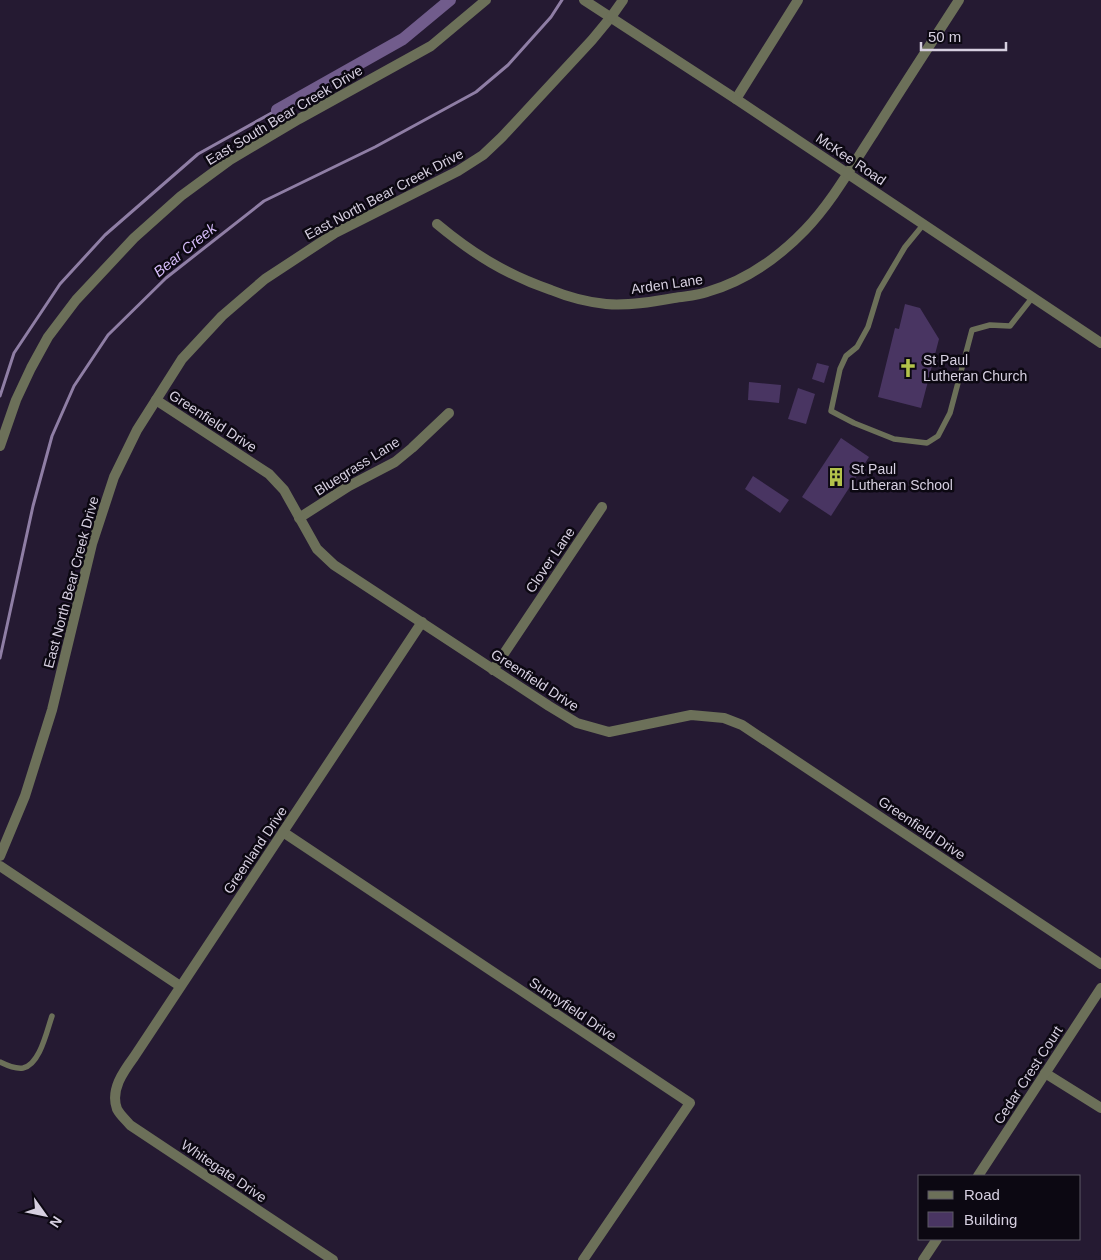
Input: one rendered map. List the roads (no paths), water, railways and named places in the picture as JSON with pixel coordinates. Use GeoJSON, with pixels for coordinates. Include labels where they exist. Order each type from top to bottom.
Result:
{"type":"FeatureCollection","features":[{"type":"Feature","properties":{"kind":"street","name":"East South Bear Creek Drive"},"geometry":{"type":"LineString","coordinates":[[0,446],[16,400],[30,368],[48,337],[76,300],[134,238],[181,196],[230,160],[299,118],[431,46],[486,0]]}},
{"type":"Feature","properties":{"kind":"street","name":"McKee Road"},"geometry":{"type":"LineString","coordinates":[[584,0],[736,99],[1101,343]]}},
{"type":"Feature","properties":{"kind":"street","name":"East North Bear Creek Drive"},"geometry":{"type":"LineString","coordinates":[[0,856],[25,796],[52,710],[92,544],[114,477],[137,430],[182,359],[222,316],[264,278],[335,233],[458,171],[483,155],[586,47],[611,17],[622,0]]}},
{"type":"Feature","properties":{"kind":"street"},"geometry":{"type":"LineString","coordinates":[[736,99],[798,0]]}},
{"type":"Feature","properties":{"kind":"street","name":"Arden Lane"},"geometry":{"type":"LineString","coordinates":[[437,224],[476,255],[505,272],[573,298],[606,304],[663,300],[705,293],[722,287],[756,270],[769,261],[806,229],[830,200],[959,0]]}},
{"type":"Feature","properties":{"kind":"street","name":"Greenfield Drive"},"geometry":{"type":"LineString","coordinates":[[156,400],[269,474],[284,490],[317,550],[334,565],[548,706],[577,723],[609,732],[691,715],[724,718],[742,725],[1101,964]]}},
{"type":"Feature","properties":{"kind":"street","name":"Bluegrass Lane"},"geometry":{"type":"LineString","coordinates":[[299,518],[349,486],[395,462],[449,413]]}},
{"type":"Feature","properties":{"kind":"street","name":"Clover Lane"},"geometry":{"type":"LineString","coordinates":[[494,670],[602,507]]}},
{"type":"Feature","properties":{"kind":"street","name":"Greenland Drive"},"geometry":{"type":"LineString","coordinates":[[114,1094],[122,1074],[422,622]]}},
{"type":"Feature","properties":{"kind":"street","name":"Sunnyfield Drive"},"geometry":{"type":"LineString","coordinates":[[283,832],[690,1103],[583,1260]]}},
{"type":"Feature","properties":{"kind":"street"},"geometry":{"type":"LineString","coordinates":[[0,866],[180,986]]}},
{"type":"Feature","properties":{"kind":"street","name":"Cedar Crest Court"},"geometry":{"type":"LineString","coordinates":[[979,1175],[1101,988]]}},
{"type":"Feature","properties":{"kind":"street"},"geometry":{"type":"LineString","coordinates":[[1045,1073],[1101,1108]]}},
{"type":"Feature","properties":{"kind":"street","name":"Whitegate Drive"},"geometry":{"type":"LineString","coordinates":[[114,1094],[118,1110],[130,1125],[333,1260]]}},
{"type":"Feature","properties":{"kind":"street"},"geometry":{"type":"LineString","coordinates":[[923,1260],[936,1240]]}},
{"type":"Feature","properties":{"kind":"lane"},"geometry":{"type":"LineString","coordinates":[[923,225],[905,247],[879,291],[868,327],[857,347],[846,356],[840,369],[831,411],[854,423],[894,439],[927,443],[938,436],[950,413],[972,330],[990,325],[1010,326],[1032,298]]}},
{"type":"Feature","properties":{"kind":"lane"},"geometry":{"type":"LineString","coordinates":[[0,1062],[18,1068],[24,1068],[32,1063],[40,1053],[52,1016]]}},
{"type":"Feature","properties":{"kind":"waterway"},"geometry":{"type":"LineString","coordinates":[[277,110],[403,39],[450,0]]}},
{"type":"Feature","properties":{"kind":"waterway","name":"Bear Creek"},"geometry":{"type":"LineString","coordinates":[[0,658],[33,506],[52,436],[74,386],[108,335],[166,278],[264,201],[375,147],[476,92],[508,65],[551,17],[562,0]]}},
{"type":"Feature","properties":{"kind":"waterway"},"geometry":{"type":"LineString","coordinates":[[0,396],[14,353],[60,284],[105,235],[198,154],[277,110]]}},
{"type":"Feature","properties":{"kind":"place","name":"St Paul Lutheran Church"},"geometry":{"type":"Point","coordinates":[908,368]}},
{"type":"Feature","properties":{"kind":"place","name":"St Paul Lutheran School"},"geometry":{"type":"Point","coordinates":[836,477]}}]}
